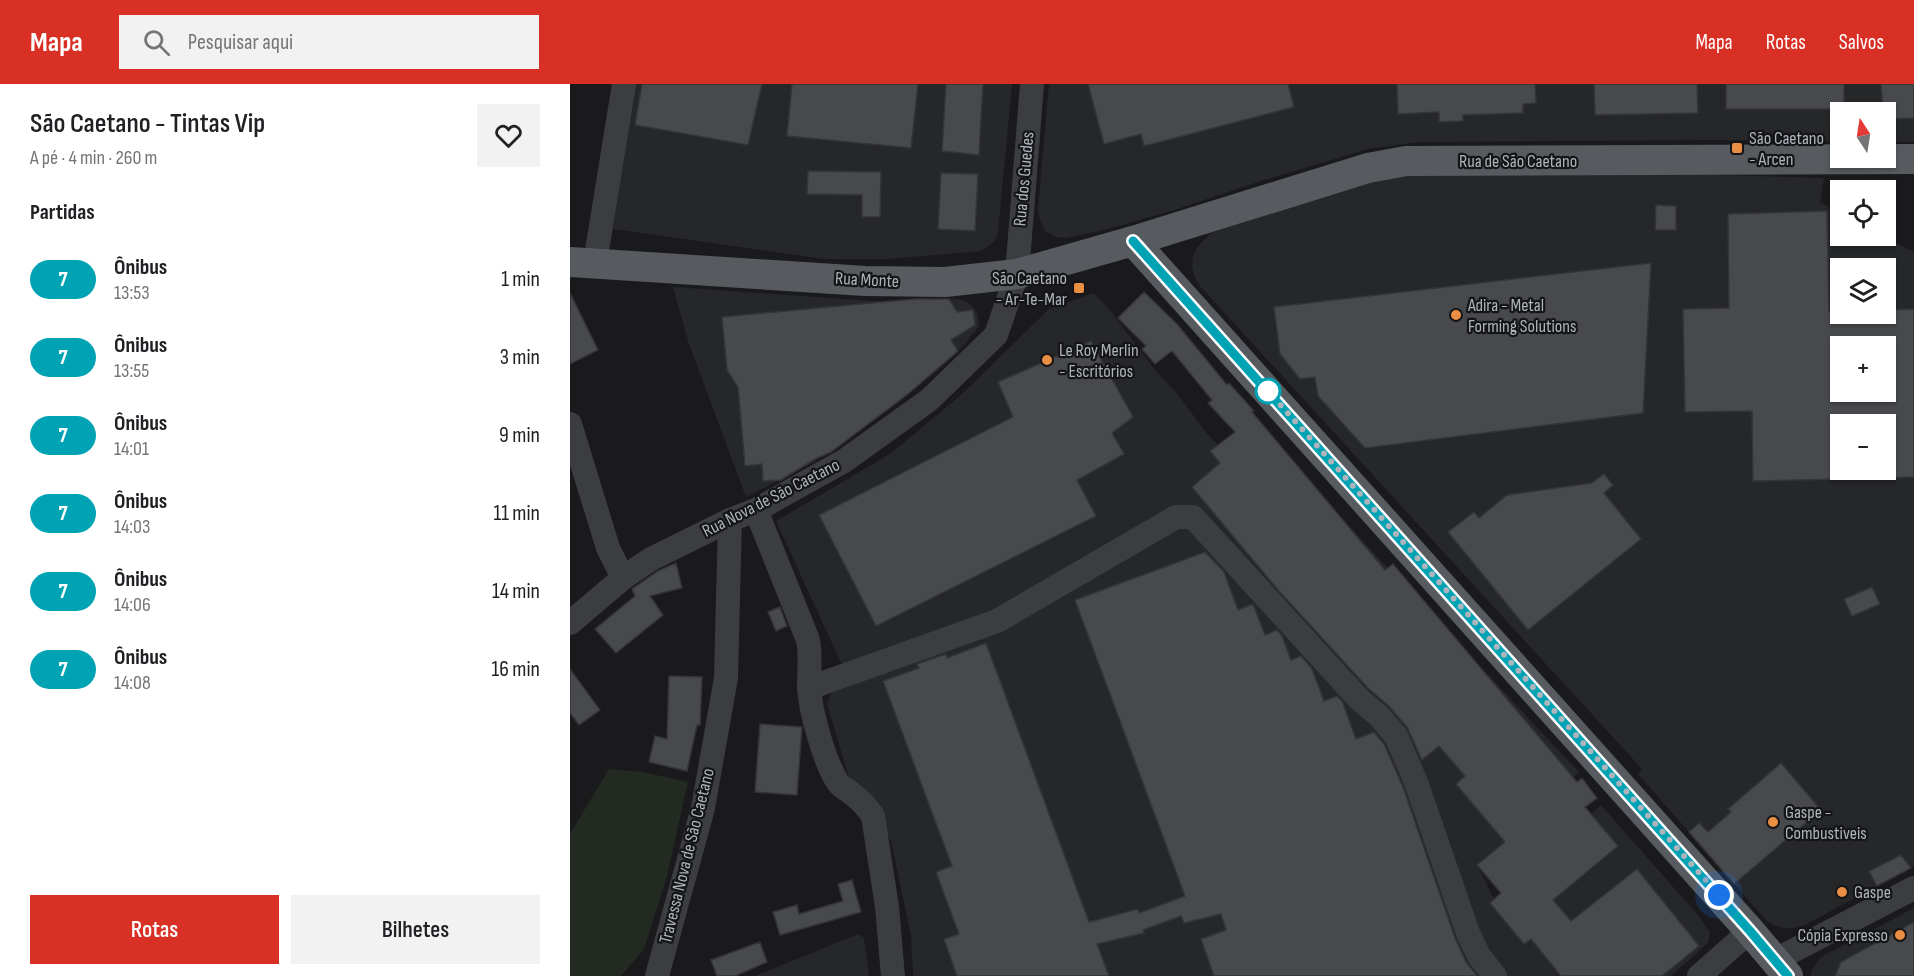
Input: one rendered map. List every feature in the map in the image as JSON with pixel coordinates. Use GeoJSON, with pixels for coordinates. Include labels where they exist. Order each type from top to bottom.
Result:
{"type":"FeatureCollection","features":[{"type":"Feature","properties":{"kind":"main road","name":"Rua de São Caetano"},"geometry":{"type":"LineString","coordinates":[[1133,241],[1368,168],[1406,161],[1914,159]]}},
{"type":"Feature","properties":{"kind":"main road","name":"Rua Monte"},"geometry":{"type":"LineString","coordinates":[[583,263],[901,283],[945,282],[1017,274],[1133,241]]}},
{"type":"Feature","properties":{"kind":"main road"},"geometry":{"type":"LineString","coordinates":[[1133,241],[1782,968]]}},
{"type":"Feature","properties":{"kind":"street"},"geometry":{"type":"LineString","coordinates":[[583,263],[624,84]]}},
{"type":"Feature","properties":{"kind":"street","name":"Rua dos Guedes"},"geometry":{"type":"LineString","coordinates":[[1017,274],[1032,84]]}},
{"type":"Feature","properties":{"kind":"street","name":"Rua Nova de São Caetano"},"geometry":{"type":"LineString","coordinates":[[570,623],[623,578],[651,559],[730,520],[756,510],[844,461],[930,400],[996,335],[1017,274]]}},
{"type":"Feature","properties":{"kind":"street"},"geometry":{"type":"LineString","coordinates":[[570,424],[608,548],[623,578]]}},
{"type":"Feature","properties":{"kind":"street"},"geometry":{"type":"LineString","coordinates":[[756,510],[808,640],[811,661],[809,688],[817,729],[832,774],[839,785],[868,809],[876,826],[887,907],[893,976]]}},
{"type":"Feature","properties":{"kind":"street"},"geometry":{"type":"LineString","coordinates":[[809,688],[988,625],[1176,518],[1193,517],[1358,698],[1380,717],[1396,736],[1416,782],[1468,933],[1479,956],[1496,976]]}},
{"type":"Feature","properties":{"kind":"street","name":"Travessa Nova de São Caetano"},"geometry":{"type":"LineString","coordinates":[[657,976],[703,808],[726,678],[730,520]]}},
{"type":"Feature","properties":{"kind":"street"},"geometry":{"type":"LineString","coordinates":[[1782,968],[1914,888]]}},
{"type":"Feature","properties":{"kind":"street"},"geometry":{"type":"LineString","coordinates":[[1699,976],[1750,931]]}},
{"type":"Feature","properties":{"kind":"shaded area"},"geometry":{"type":"Polygon","coordinates":[[[634,84],[1012,84],[998,233],[994,242],[981,251],[887,259],[824,259],[613,229],[634,84]]]}},
{"type":"Feature","properties":{"kind":"shaded area"},"geometry":{"type":"Polygon","coordinates":[[[1049,84],[1914,84],[1914,142],[1896,142],[1896,102],[1830,102],[1830,141],[1417,142],[1368,149],[1171,211],[1066,238],[1056,237],[1045,231],[1038,209],[1049,84]]]}},
{"type":"Feature","properties":{"kind":"shaded area"},"geometry":{"type":"Polygon","coordinates":[[[1654,173],[1824,178],[1820,202],[1830,208],[1830,246],[1896,246],[1896,243],[1914,252],[1914,866],[1803,926],[1783,928],[1765,919],[1638,774],[1642,769],[1199,285],[1194,276],[1193,257],[1197,247],[1211,233],[1371,179],[1402,174],[1654,173]]]}},
{"type":"Feature","properties":{"kind":"shaded area"},"geometry":{"type":"Polygon","coordinates":[[[673,287],[873,301],[960,299],[971,304],[978,314],[979,326],[964,345],[893,406],[814,462],[746,497],[689,344],[673,287]]]}},
{"type":"Feature","properties":{"kind":"shaded area"},"geometry":{"type":"Polygon","coordinates":[[[1094,293],[1109,309],[1155,370],[1177,393],[1204,430],[1229,457],[1258,429],[1579,772],[1478,867],[1494,899],[1506,892],[1601,805],[1697,914],[1710,932],[1708,943],[1671,976],[913,976],[911,935],[891,841],[866,795],[849,778],[827,704],[842,665],[776,521],[890,454],[962,394],[1049,309],[1094,293]]]}},
{"type":"Feature","properties":{"kind":"shaded area"},"geometry":{"type":"Polygon","coordinates":[[[609,769],[643,772],[688,782],[667,876],[644,949],[621,976],[570,976],[570,834],[609,769]]]}},
{"type":"Feature","properties":{"kind":"shaded area"},"geometry":{"type":"Polygon","coordinates":[[[1914,908],[1914,976],[1811,976],[1811,971],[1821,957],[1914,908]]]}},
{"type":"Feature","properties":{"kind":"shaded area"},"geometry":{"type":"Polygon","coordinates":[[[858,934],[864,938],[869,976],[755,976],[858,934]]]}},
{"type":"Feature","properties":{"kind":"building"},"geometry":{"type":"Polygon","coordinates":[[[642,84],[762,84],[748,145],[635,125],[642,84]]]}},
{"type":"Feature","properties":{"kind":"building"},"geometry":{"type":"Polygon","coordinates":[[[792,84],[918,84],[911,148],[787,136],[792,84]]]}},
{"type":"Feature","properties":{"kind":"building"},"geometry":{"type":"Polygon","coordinates":[[[946,84],[983,84],[979,155],[942,151],[946,84]]]}},
{"type":"Feature","properties":{"kind":"building"},"geometry":{"type":"Polygon","coordinates":[[[1088,84],[1288,84],[1294,107],[1144,146],[1141,134],[1104,144],[1088,84]]]}},
{"type":"Feature","properties":{"kind":"building"},"geometry":{"type":"Polygon","coordinates":[[[1397,84],[1535,84],[1536,103],[1523,104],[1523,113],[1463,115],[1463,121],[1439,122],[1439,112],[1398,114],[1397,84]]]}},
{"type":"Feature","properties":{"kind":"building"},"geometry":{"type":"Polygon","coordinates":[[[1594,84],[1697,84],[1698,113],[1595,115],[1594,84]]]}},
{"type":"Feature","properties":{"kind":"building"},"geometry":{"type":"Polygon","coordinates":[[[1726,84],[1844,84],[1844,102],[1830,102],[1830,109],[1726,109],[1726,84]]]}},
{"type":"Feature","properties":{"kind":"building"},"geometry":{"type":"Polygon","coordinates":[[[1881,84],[1914,84],[1914,118],[1896,119],[1896,102],[1882,102],[1881,84]]]}},
{"type":"Feature","properties":{"kind":"building"},"geometry":{"type":"Polygon","coordinates":[[[808,171],[881,172],[880,217],[862,217],[862,195],[807,194],[808,171]]]}},
{"type":"Feature","properties":{"kind":"building"},"geometry":{"type":"Polygon","coordinates":[[[941,173],[978,174],[975,231],[938,229],[941,173]]]}},
{"type":"Feature","properties":{"kind":"building"},"geometry":{"type":"Polygon","coordinates":[[[1656,205],[1676,206],[1676,230],[1655,230],[1656,205]]]}},
{"type":"Feature","properties":{"kind":"building"},"geometry":{"type":"Polygon","coordinates":[[[1827,211],[1830,324],[1896,324],[1896,310],[1914,309],[1914,477],[1896,478],[1896,414],[1830,414],[1830,479],[1753,481],[1752,411],[1685,412],[1683,309],[1729,308],[1728,214],[1827,211]]]}},
{"type":"Feature","properties":{"kind":"building"},"geometry":{"type":"Polygon","coordinates":[[[1651,263],[1643,413],[1365,448],[1318,396],[1315,377],[1300,379],[1280,354],[1274,307],[1651,263]]]}},
{"type":"Feature","properties":{"kind":"building"},"geometry":{"type":"Polygon","coordinates":[[[1144,292],[1177,324],[1227,385],[1229,383],[1254,411],[1252,412],[1385,570],[1393,564],[1577,782],[1582,778],[1597,798],[1585,807],[1618,846],[1553,900],[1571,921],[1637,869],[1699,946],[1662,976],[1561,976],[1531,939],[1524,944],[1490,903],[1501,893],[1477,865],[1505,842],[1456,784],[1465,776],[1439,746],[1422,760],[1407,727],[1279,591],[1192,487],[1220,463],[1210,451],[1235,432],[1208,403],[1212,400],[1172,351],[1155,364],[1142,349],[1146,346],[1118,318],[1144,292]]]}},
{"type":"Feature","properties":{"kind":"building"},"geometry":{"type":"Polygon","coordinates":[[[570,293],[598,350],[570,364],[570,293]]]}},
{"type":"Feature","properties":{"kind":"building"},"geometry":{"type":"Polygon","coordinates":[[[915,299],[949,299],[957,312],[973,310],[975,325],[951,340],[958,351],[908,394],[831,452],[781,480],[763,481],[762,464],[745,466],[738,387],[727,370],[722,317],[915,299]]]}},
{"type":"Feature","properties":{"kind":"building"},"geometry":{"type":"Polygon","coordinates":[[[1091,341],[1133,417],[1112,433],[1124,454],[1077,480],[1096,516],[876,626],[819,515],[1013,417],[998,382],[1091,341]]]}},
{"type":"Feature","properties":{"kind":"building"},"geometry":{"type":"Polygon","coordinates":[[[1604,474],[1613,485],[1604,493],[1641,539],[1528,630],[1448,532],[1474,512],[1479,518],[1507,495],[1592,483],[1604,474]]]}},
{"type":"Feature","properties":{"kind":"building"},"geometry":{"type":"Polygon","coordinates":[[[1205,552],[1224,572],[1238,610],[1253,604],[1265,635],[1277,630],[1282,636],[1291,660],[1301,656],[1312,669],[1324,701],[1337,696],[1342,701],[1356,739],[1374,732],[1384,744],[1403,787],[1455,938],[1466,962],[1477,976],[1214,976],[1201,939],[1226,930],[1221,914],[1184,923],[1181,916],[1143,930],[1144,933],[1097,944],[1109,976],[957,976],[944,939],[959,934],[936,872],[952,866],[883,681],[919,668],[917,664],[946,654],[947,658],[986,643],[1089,922],[1138,909],[1139,913],[1185,896],[1075,600],[1205,552]]]}},
{"type":"Feature","properties":{"kind":"building"},"geometry":{"type":"Polygon","coordinates":[[[676,563],[682,588],[650,596],[663,615],[616,653],[595,629],[635,596],[632,589],[658,571],[676,563]]]}},
{"type":"Feature","properties":{"kind":"building"},"geometry":{"type":"Polygon","coordinates":[[[1872,587],[1880,604],[1852,616],[1844,599],[1872,587]]]}},
{"type":"Feature","properties":{"kind":"building"},"geometry":{"type":"Polygon","coordinates":[[[780,607],[787,626],[776,631],[768,612],[780,607]]]}},
{"type":"Feature","properties":{"kind":"building"},"geometry":{"type":"Polygon","coordinates":[[[570,669],[600,710],[579,725],[570,713],[570,669]]]}},
{"type":"Feature","properties":{"kind":"building"},"geometry":{"type":"Polygon","coordinates":[[[669,676],[702,677],[700,725],[697,725],[687,771],[649,762],[655,736],[667,739],[669,676]]]}},
{"type":"Feature","properties":{"kind":"building"},"geometry":{"type":"Polygon","coordinates":[[[760,724],[802,727],[797,795],[755,792],[760,724]]]}},
{"type":"Feature","properties":{"kind":"building"},"geometry":{"type":"Polygon","coordinates":[[[1781,763],[1821,810],[1734,884],[1689,832],[1699,823],[1708,832],[1731,812],[1728,809],[1781,763]]]}},
{"type":"Feature","properties":{"kind":"building"},"geometry":{"type":"Polygon","coordinates":[[[1901,855],[1911,868],[1877,886],[1869,871],[1901,855]]]}},
{"type":"Feature","properties":{"kind":"building"},"geometry":{"type":"Polygon","coordinates":[[[852,880],[861,912],[780,935],[773,912],[797,905],[799,914],[843,901],[838,884],[852,880]]]}},
{"type":"Feature","properties":{"kind":"building"},"geometry":{"type":"Polygon","coordinates":[[[1914,922],[1914,976],[1835,976],[1841,962],[1914,922]]]}},
{"type":"Feature","properties":{"kind":"building"},"geometry":{"type":"Polygon","coordinates":[[[760,942],[767,962],[735,976],[717,976],[711,960],[760,942]]]}},
{"type":"Feature","properties":{"kind":"bus line","name":"7"},"geometry":{"type":"LineString","coordinates":[[1133,241],[1788,976]]}},
{"type":"Feature","properties":{"kind":"place","name":"São Caetano - Arcen"},"geometry":{"type":"Point","coordinates":[1737,148]}},
{"type":"Feature","properties":{"kind":"place","name":"São Caetano - Ar-Te-Mar"},"geometry":{"type":"Point","coordinates":[1079,288]}},
{"type":"Feature","properties":{"kind":"place","name":"Adira - Metal Forming Solutions"},"geometry":{"type":"Point","coordinates":[1456,315]}},
{"type":"Feature","properties":{"kind":"place","name":"Le Roy Merlin - Escritórios"},"geometry":{"type":"Point","coordinates":[1047,360]}},
{"type":"Feature","properties":{"kind":"place","name":"Gaspe - Combustiveis"},"geometry":{"type":"Point","coordinates":[1773,822]}},
{"type":"Feature","properties":{"kind":"place","name":"Gaspe"},"geometry":{"type":"Point","coordinates":[1842,892]}},
{"type":"Feature","properties":{"kind":"place","name":"Cópia Expresso"},"geometry":{"type":"Point","coordinates":[1900,935]}},
{"type":"Feature","properties":{"kind":"route"},"geometry":{"type":"LineString","coordinates":[[1268,391],[1260,382],[1719,895]]}}]}
